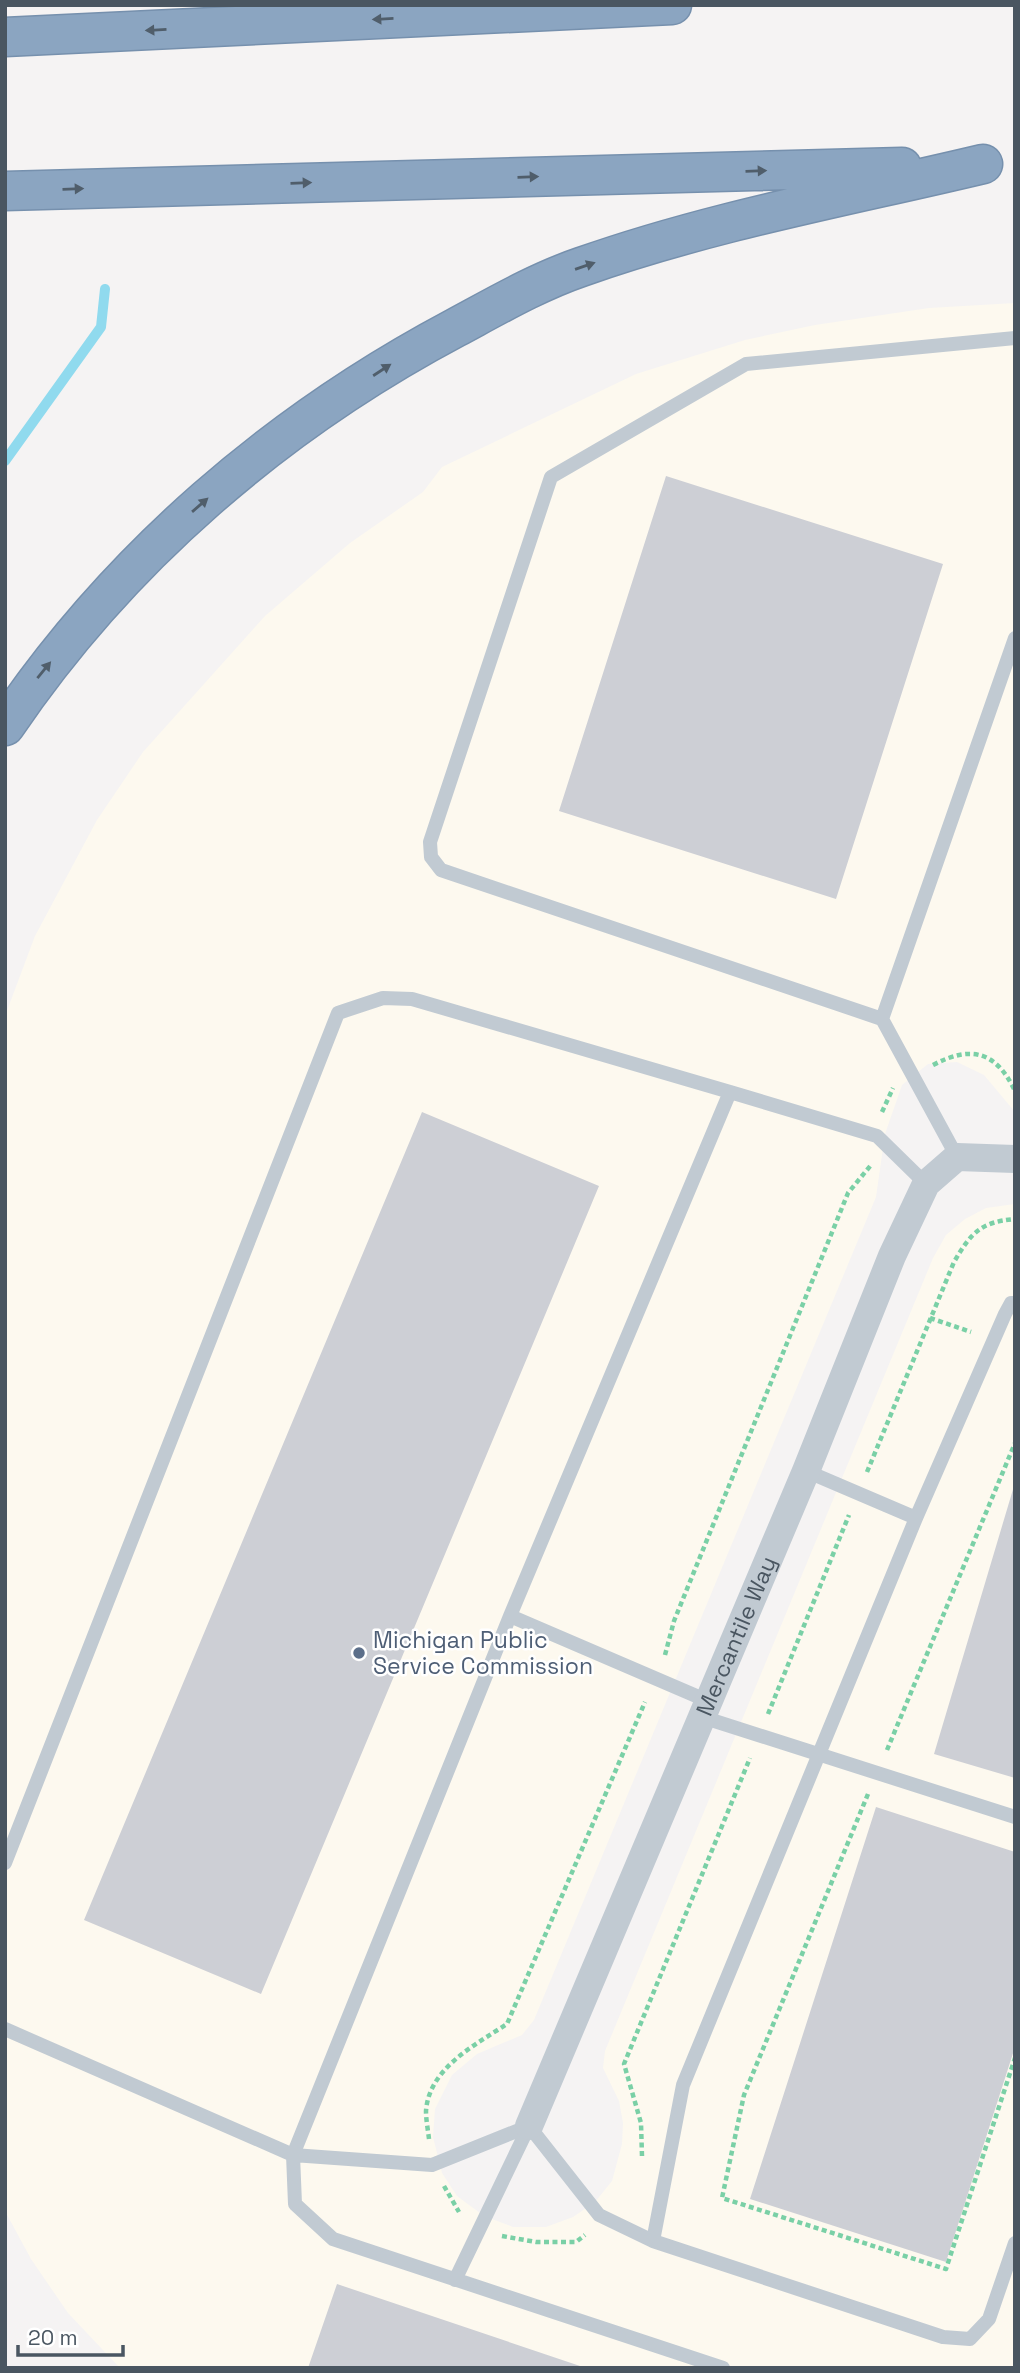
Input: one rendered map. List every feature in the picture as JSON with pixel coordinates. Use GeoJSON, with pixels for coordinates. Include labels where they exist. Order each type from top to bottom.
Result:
{"type":"FeatureCollection","features":[{"type":"Feature","properties":{"kind":"highway"},"geometry":{"type":"LineString","coordinates":[[5,37],[672,5]]}},
{"type":"Feature","properties":{"kind":"highway"},"geometry":{"type":"LineString","coordinates":[[5,191],[999,164]]}},
{"type":"Feature","properties":{"kind":"highway"},"geometry":{"type":"LineString","coordinates":[[5,726],[39,676],[89,615],[162,539],[252,461],[326,406],[414,349],[508,299],[580,267],[680,237],[999,164]]}},
{"type":"Feature","properties":{"kind":"street"},"geometry":{"type":"LineString","coordinates":[[957,1157],[1015,1159]]}},
{"type":"Feature","properties":{"kind":"street","name":"Mercantile Way"},"geometry":{"type":"LineString","coordinates":[[529,2126],[806,1471],[892,1256],[926,1184],[957,1157]]}},
{"type":"Feature","properties":{"kind":"lane"},"geometry":{"type":"LineString","coordinates":[[957,1157],[881,1019],[441,870],[431,857],[430,842],[551,477],[746,365],[1015,338]]}},
{"type":"Feature","properties":{"kind":"lane"},"geometry":{"type":"LineString","coordinates":[[881,1019],[1015,638]]}},
{"type":"Feature","properties":{"kind":"lane"},"geometry":{"type":"LineString","coordinates":[[5,1863],[338,1013],[383,998],[412,999],[877,1136],[926,1184]]}},
{"type":"Feature","properties":{"kind":"lane"},"geometry":{"type":"LineString","coordinates":[[723,2368],[334,2239],[295,2204],[293,2155],[510,1616],[730,1092]]}},
{"type":"Feature","properties":{"kind":"lane"},"geometry":{"type":"LineString","coordinates":[[653,2241],[683,2085],[916,1518],[1005,1314],[1011,1303],[1015,1303]]}},
{"type":"Feature","properties":{"kind":"lane"},"geometry":{"type":"LineString","coordinates":[[806,1471],[916,1518]]}},
{"type":"Feature","properties":{"kind":"lane"},"geometry":{"type":"LineString","coordinates":[[510,1616],[705,1709],[818,1754],[1015,1817]]}},
{"type":"Feature","properties":{"kind":"lane"},"geometry":{"type":"LineString","coordinates":[[5,2029],[293,2155],[432,2165],[529,2126]]}},
{"type":"Feature","properties":{"kind":"lane"},"geometry":{"type":"LineString","coordinates":[[529,2126],[599,2215],[653,2241],[943,2337],[970,2339],[989,2319],[1015,2243]]}},
{"type":"Feature","properties":{"kind":"lane"},"geometry":{"type":"LineString","coordinates":[[455,2280],[529,2126]]}},
{"type":"Feature","properties":{"kind":"path"},"geometry":{"type":"LineString","coordinates":[[1015,1443],[744,2095],[722,2198],[946,2269],[1015,2058]]}},
{"type":"Feature","properties":{"kind":"shaded area"},"geometry":{"type":"Polygon","coordinates":[[[1015,303],[1015,1112],[984,1075],[957,1062],[928,1064],[902,1085],[885,1134],[876,1197],[534,2020],[522,2035],[477,2054],[452,2075],[435,2109],[433,2137],[442,2173],[457,2196],[484,2216],[513,2227],[546,2227],[573,2217],[595,2202],[612,2181],[622,2144],[623,2123],[619,2101],[603,2068],[605,2051],[933,1258],[946,1235],[965,1219],[986,1208],[1015,1204],[1015,2368],[120,2368],[68,2313],[31,2259],[5,2211],[5,1016],[35,936],[97,820],[143,752],[265,616],[350,543],[423,492],[442,467],[636,374],[745,340],[815,325],[929,308],[1015,303]]]}},
{"type":"Feature","properties":{"kind":"building"},"geometry":{"type":"Polygon","coordinates":[[[666,476],[943,564],[836,899],[559,811],[666,476]]]}},
{"type":"Feature","properties":{"kind":"building"},"geometry":{"type":"Polygon","coordinates":[[[422,1112],[599,1186],[261,1994],[84,1920],[422,1112]]]}},
{"type":"Feature","properties":{"kind":"building"},"geometry":{"type":"Polygon","coordinates":[[[1015,1486],[1015,1778],[934,1754],[1015,1486]]]}},
{"type":"Feature","properties":{"kind":"building"},"geometry":{"type":"Polygon","coordinates":[[[876,1807],[1015,1852],[1015,2047],[946,2262],[750,2199],[876,1807]]]}},
{"type":"Feature","properties":{"kind":"building"},"geometry":{"type":"Polygon","coordinates":[[[337,2284],[583,2367],[583,2368],[308,2368],[337,2284]]]}},
{"type":"Feature","properties":{"kind":"waterway"},"geometry":{"type":"LineString","coordinates":[[5,461],[101,327],[105,289]]}},
{"type":"Feature","properties":{"kind":"place","name":"Michigan Public Service Commission"},"geometry":{"type":"Point","coordinates":[359,1653]}}]}
